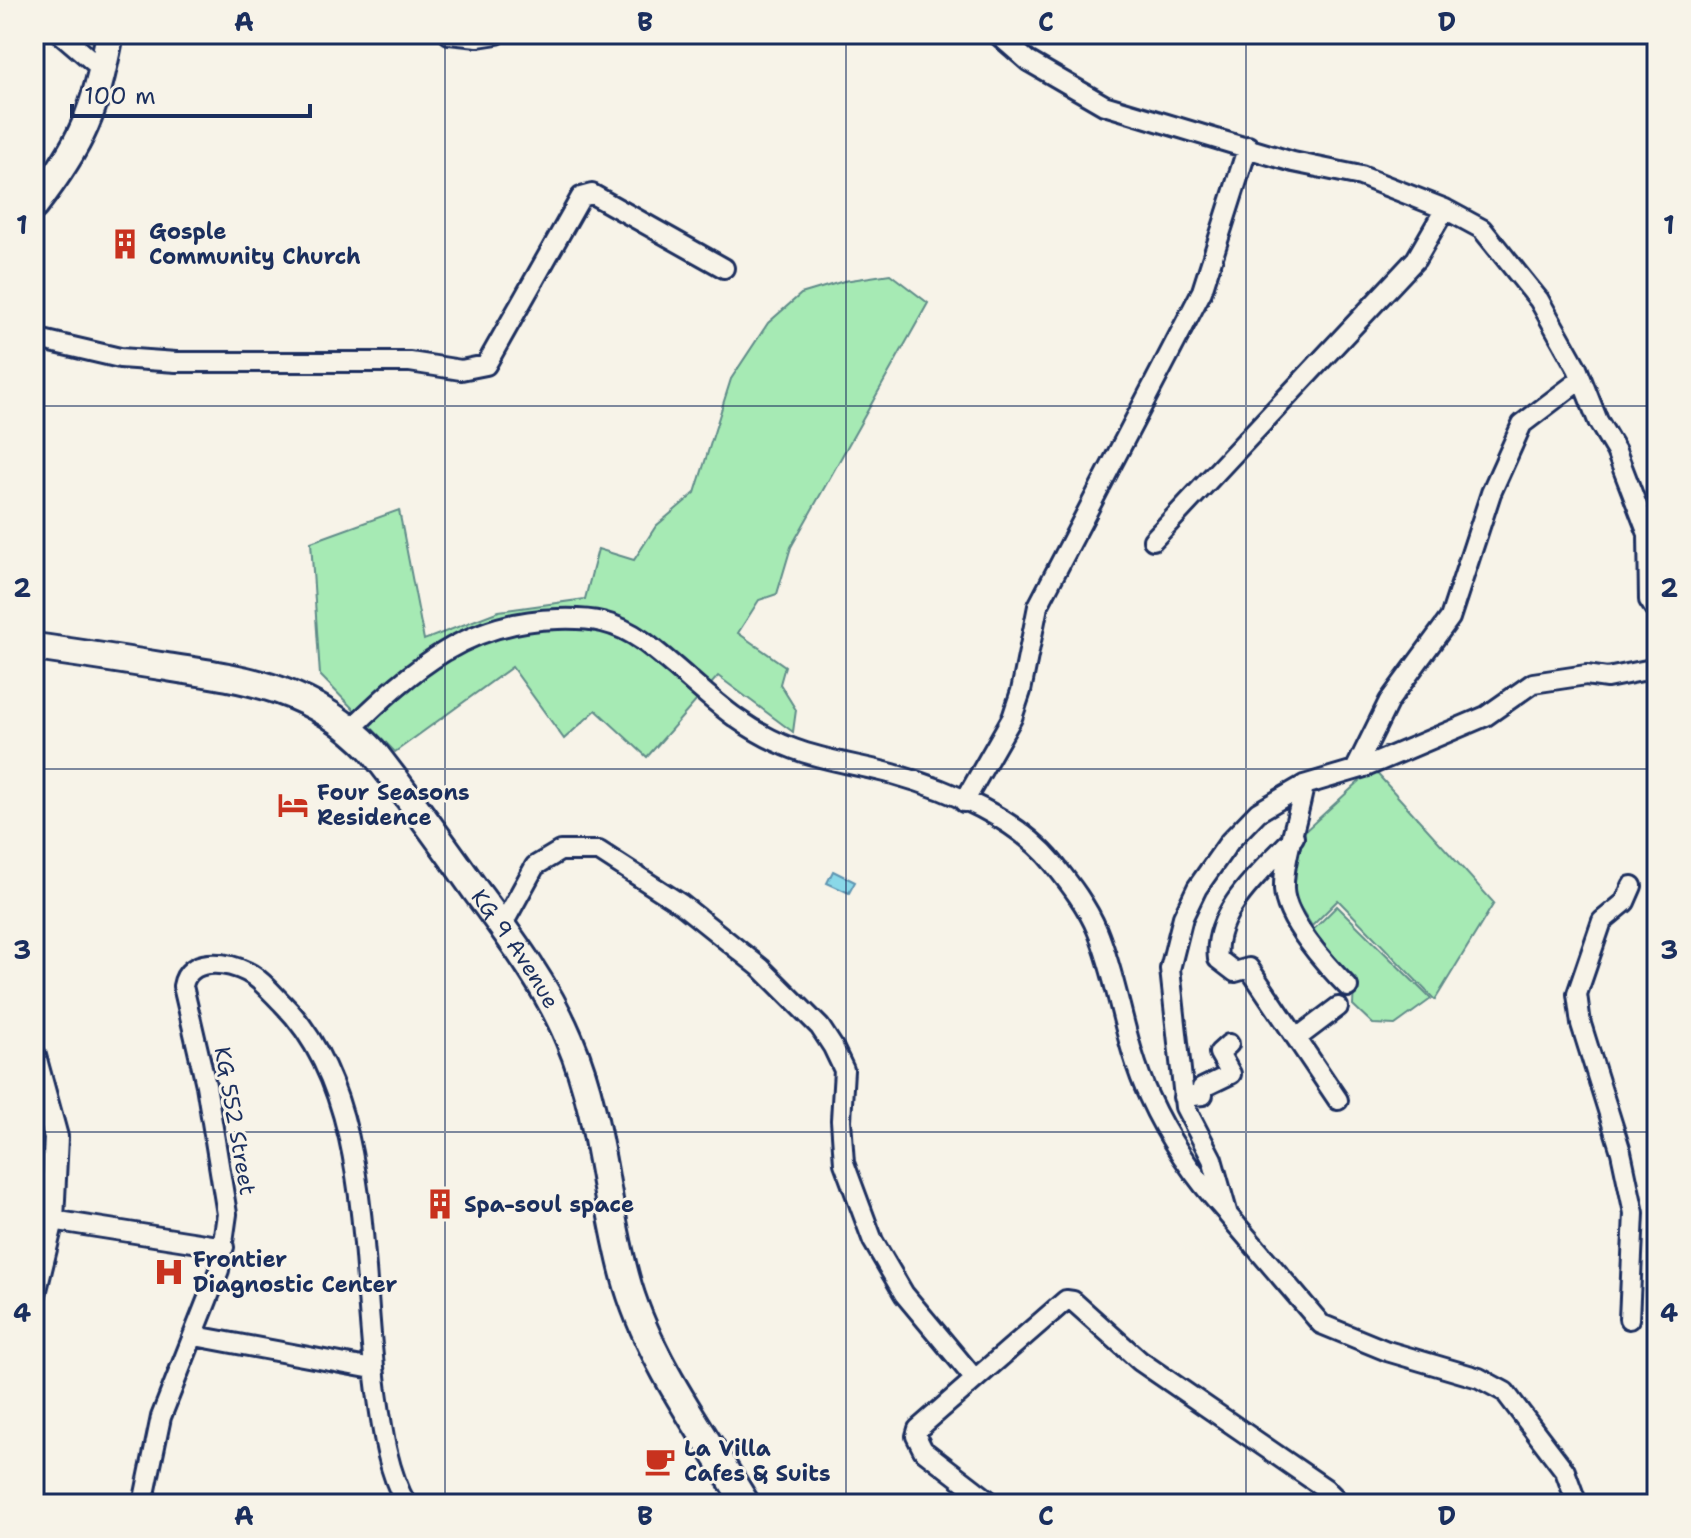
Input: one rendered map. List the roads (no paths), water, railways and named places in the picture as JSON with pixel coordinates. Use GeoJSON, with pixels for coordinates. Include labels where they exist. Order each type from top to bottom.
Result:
{"type":"FeatureCollection","features":[{"type":"Feature","properties":{"kind":"main road"},"geometry":{"type":"LineString","coordinates":[[34,206],[65,166],[90,120],[110,34]]}},
{"type":"Feature","properties":{"kind":"main road","name":"KG 9 Avenue"},"geometry":{"type":"LineString","coordinates":[[34,647],[256,680],[307,700],[352,728],[400,786],[502,926],[545,992],[569,1040],[590,1100],[627,1282],[638,1316],[663,1366],[746,1504]]}},
{"type":"Feature","properties":{"kind":"street"},"geometry":{"type":"LineString","coordinates":[[61,34],[103,70]]}},
{"type":"Feature","properties":{"kind":"street"},"geometry":{"type":"LineString","coordinates":[[449,34],[494,35]]}},
{"type":"Feature","properties":{"kind":"street"},"geometry":{"type":"LineString","coordinates":[[998,34],[1028,61],[1104,105],[1212,140],[1248,146],[1293,162],[1361,176],[1445,209],[1482,229],[1539,300],[1577,368],[1616,451],[1648,534],[1649,600],[1657,612]]}},
{"type":"Feature","properties":{"kind":"street"},"geometry":{"type":"LineString","coordinates":[[964,802],[1012,718],[1021,691],[1038,606],[1202,291],[1248,146]]}},
{"type":"Feature","properties":{"kind":"street"},"geometry":{"type":"LineString","coordinates":[[34,338],[120,358],[176,362],[410,362],[461,370],[486,365],[581,197],[592,194],[724,268]]}},
{"type":"Feature","properties":{"kind":"street"},"geometry":{"type":"LineString","coordinates":[[1153,540],[1416,259],[1445,209]]}},
{"type":"Feature","properties":{"kind":"street"},"geometry":{"type":"LineString","coordinates":[[1355,770],[1389,701],[1450,618],[1491,493],[1522,424],[1580,380]]}},
{"type":"Feature","properties":{"kind":"street"},"geometry":{"type":"LineString","coordinates":[[352,728],[402,679],[468,637],[505,624],[536,619],[595,619],[615,624],[644,642],[750,730],[813,756],[895,775],[1019,828],[1036,842],[1076,894],[1097,929],[1148,1096],[1182,1156],[1228,1215],[1321,1324],[1387,1351],[1479,1378],[1505,1392],[1565,1471],[1577,1504]]}},
{"type":"Feature","properties":{"kind":"street"},"geometry":{"type":"LineString","coordinates":[[1228,1215],[1212,1159],[1183,1097],[1170,969],[1183,917],[1197,888],[1230,841],[1258,812],[1304,785],[1355,770],[1486,716],[1533,683],[1586,675],[1607,678],[1657,668]]}},
{"type":"Feature","properties":{"kind":"street"},"geometry":{"type":"LineString","coordinates":[[1304,785],[1284,892],[1293,915],[1312,945],[1348,987]]}},
{"type":"Feature","properties":{"kind":"street"},"geometry":{"type":"LineString","coordinates":[[1294,837],[1235,903],[1216,947],[1218,959],[1235,972],[1249,968],[1338,1100]]}},
{"type":"Feature","properties":{"kind":"street"},"geometry":{"type":"LineString","coordinates":[[502,926],[535,866],[560,851],[599,851],[681,904],[761,968],[820,1027],[833,1047],[844,1070],[841,1120],[844,1163],[873,1241],[904,1294],[974,1378]]}},
{"type":"Feature","properties":{"kind":"street"},"geometry":{"type":"LineString","coordinates":[[1629,1319],[1634,1213],[1621,1152],[1581,1024],[1577,994],[1602,921],[1625,902],[1632,886]]}},
{"type":"Feature","properties":{"kind":"street","name":"KG 552 Street"},"geometry":{"type":"LineString","coordinates":[[143,1504],[161,1417],[195,1336],[224,1247],[224,1182],[183,986],[185,974],[193,967],[206,964],[233,966],[250,973],[300,1022],[323,1058],[336,1089],[360,1204],[373,1369]]}},
{"type":"Feature","properties":{"kind":"street"},"geometry":{"type":"LineString","coordinates":[[1297,1038],[1338,1007]]}},
{"type":"Feature","properties":{"kind":"street"},"geometry":{"type":"LineString","coordinates":[[1183,1097],[1203,1095],[1202,1088],[1231,1074],[1219,1053],[1229,1044]]}},
{"type":"Feature","properties":{"kind":"street"},"geometry":{"type":"LineString","coordinates":[[34,1056],[56,1137],[52,1220],[34,1294]]}},
{"type":"Feature","properties":{"kind":"street"},"geometry":{"type":"LineString","coordinates":[[52,1220],[224,1247]]}},
{"type":"Feature","properties":{"kind":"street"},"geometry":{"type":"LineString","coordinates":[[993,1504],[923,1450],[916,1436],[918,1429],[1060,1302],[1073,1301],[1140,1361],[1313,1480],[1341,1504]]}},
{"type":"Feature","properties":{"kind":"street"},"geometry":{"type":"LineString","coordinates":[[195,1336],[373,1369],[385,1449],[395,1485],[406,1504]]}},
{"type":"Feature","properties":{"kind":"water"},"geometry":{"type":"Polygon","coordinates":[[[833,871],[855,882],[849,893],[827,883],[833,871]]]}},
{"type":"Feature","properties":{"kind":"place","name":"Gosple Community Church"},"geometry":{"type":"Point","coordinates":[125,244]}},
{"type":"Feature","properties":{"kind":"place","name":"Four Seasons Residence"},"geometry":{"type":"Point","coordinates":[293,805]}},
{"type":"Feature","properties":{"kind":"place","name":"Spa-soul space"},"geometry":{"type":"Point","coordinates":[440,1204]}},
{"type":"Feature","properties":{"kind":"place","name":"Frontier Diagnostic Center"},"geometry":{"type":"Point","coordinates":[169,1272]}},
{"type":"Feature","properties":{"kind":"place","name":"La Villa Cafes & Suits"},"geometry":{"type":"Point","coordinates":[660,1461]}}]}
